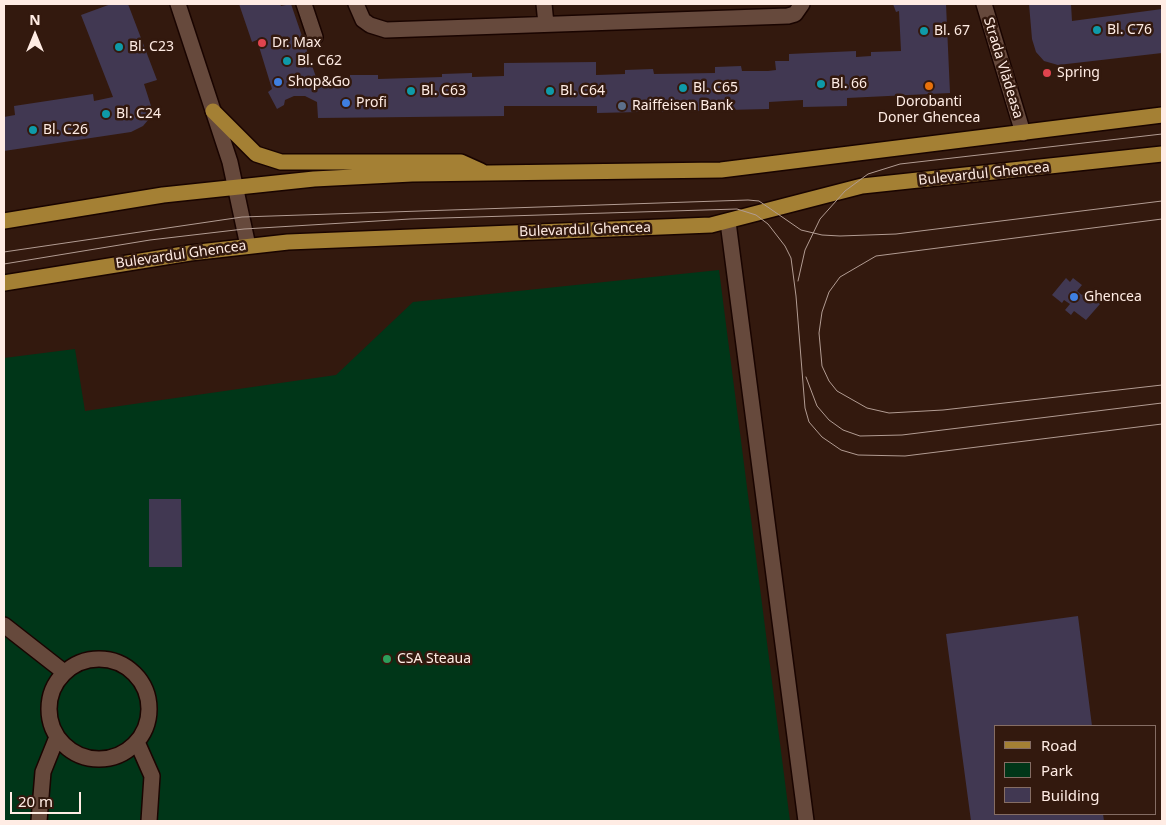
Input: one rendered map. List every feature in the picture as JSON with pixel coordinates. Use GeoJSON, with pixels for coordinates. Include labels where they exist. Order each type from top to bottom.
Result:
{"type":"FeatureCollection","features":[{"type":"Feature","properties":{"kind":"main road"},"geometry":{"type":"LineString","coordinates":[[213,111],[256,154],[281,162],[462,162],[485,173]]}},
{"type":"Feature","properties":{"kind":"main road"},"geometry":{"type":"LineString","coordinates":[[4,221],[163,195],[314,179],[485,173],[721,170],[1162,115]]}},
{"type":"Feature","properties":{"kind":"main road","name":"Bulevardul Ghencea"},"geometry":{"type":"LineString","coordinates":[[4,283],[105,266],[248,246],[339,239],[711,225],[862,186],[1162,154]]}},
{"type":"Feature","properties":{"kind":"street"},"geometry":{"type":"LineString","coordinates":[[178,4],[236,186],[248,246]]}},
{"type":"Feature","properties":{"kind":"street"},"geometry":{"type":"LineString","coordinates":[[304,4],[315,37]]}},
{"type":"Feature","properties":{"kind":"street"},"geometry":{"type":"LineString","coordinates":[[356,4],[363,20],[386,30],[788,16],[795,14],[802,4]]}},
{"type":"Feature","properties":{"kind":"street","name":"Strada Vlădeasa"},"geometry":{"type":"LineString","coordinates":[[984,4],[1023,133]]}},
{"type":"Feature","properties":{"kind":"street"},"geometry":{"type":"LineString","coordinates":[[546,24],[548,5]]}},
{"type":"Feature","properties":{"kind":"street"},"geometry":{"type":"LineString","coordinates":[[728,222],[806,821]]}},
{"type":"Feature","properties":{"kind":"street"},"geometry":{"type":"LineString","coordinates":[[4,625],[64,672]]}},
{"type":"Feature","properties":{"kind":"street"},"geometry":{"type":"LineString","coordinates":[[95,658],[112,660],[128,667],[140,679],[148,694],[150,711],[146,728],[137,742],[125,752],[111,758],[96,759],[80,756],[67,748],[57,737],[51,724],[48,710],[50,696],[55,683],[64,672],[78,663],[95,658]]}},
{"type":"Feature","properties":{"kind":"street"},"geometry":{"type":"LineString","coordinates":[[40,821],[42,772],[57,737]]}},
{"type":"Feature","properties":{"kind":"street"},"geometry":{"type":"LineString","coordinates":[[137,742],[152,776],[149,821]]}},
{"type":"Feature","properties":{"kind":"green space","name":"CSA Steaua"},"geometry":{"type":"Polygon","coordinates":[[[719,270],[790,821],[4,821],[4,358],[75,349],[85,411],[336,375],[413,302],[719,270]]]}},
{"type":"Feature","properties":{"kind":"building"},"geometry":{"type":"Polygon","coordinates":[[[111,4],[128,4],[157,80],[144,84],[152,109],[149,119],[143,126],[131,132],[4,151],[4,117],[15,115],[14,106],[93,94],[94,101],[113,97],[81,15],[111,4]]]}},
{"type":"Feature","properties":{"kind":"building"},"geometry":{"type":"Polygon","coordinates":[[[239,4],[280,4],[281,6],[291,4],[317,80],[350,79],[350,75],[378,75],[378,79],[442,77],[442,74],[472,73],[472,77],[504,76],[504,63],[596,62],[596,75],[625,74],[625,70],[653,69],[654,74],[715,73],[715,67],[741,66],[742,71],[768,71],[776,70],[775,61],[789,61],[789,54],[856,51],[856,57],[871,56],[871,52],[901,51],[899,11],[896,12],[893,4],[946,4],[950,93],[847,98],[847,106],[803,107],[803,100],[769,102],[769,109],[597,113],[597,106],[504,106],[504,116],[318,118],[317,102],[305,96],[294,96],[285,100],[284,105],[277,109],[268,92],[272,89],[257,40],[252,42],[239,4]]]}},
{"type":"Feature","properties":{"kind":"building","name":"Bl. C76"},"geometry":{"type":"Polygon","coordinates":[[[1029,4],[1071,4],[1072,21],[1162,9],[1162,53],[1058,65],[1044,61],[1036,52],[1032,39],[1029,4]]]}},
{"type":"Feature","properties":{"kind":"building","name":"Ghencea"},"geometry":{"type":"Polygon","coordinates":[[[1066,278],[1070,282],[1073,278],[1082,285],[1077,291],[1082,295],[1085,292],[1100,304],[1086,320],[1074,311],[1071,315],[1065,310],[1070,304],[1064,300],[1062,303],[1052,295],[1066,278]]]}},
{"type":"Feature","properties":{"kind":"building"},"geometry":{"type":"Polygon","coordinates":[[[149,499],[181,499],[182,567],[149,567],[149,499]]]}},
{"type":"Feature","properties":{"kind":"building"},"geometry":{"type":"Polygon","coordinates":[[[1078,616],[1092,725],[994,725],[994,815],[1103,815],[1104,821],[971,821],[946,634],[1078,616]]]}},
{"type":"Feature","properties":{"kind":"tram line"},"geometry":{"type":"LineString","coordinates":[[798,281],[805,250],[820,219],[845,191],[868,174],[900,164],[1162,134]]}},
{"type":"Feature","properties":{"kind":"tram line"},"geometry":{"type":"LineString","coordinates":[[4,252],[242,217],[748,200],[759,201],[801,230],[822,235],[840,236],[896,234],[1162,201]]}},
{"type":"Feature","properties":{"kind":"tram line"},"geometry":{"type":"LineString","coordinates":[[4,264],[150,240],[244,229],[410,219],[737,209],[756,215],[768,224],[785,246],[791,258],[805,408],[809,422],[822,437],[841,450],[858,455],[905,456],[1162,424]]}},
{"type":"Feature","properties":{"kind":"tram line"},"geometry":{"type":"LineString","coordinates":[[1162,219],[876,256],[840,277],[829,292],[822,312],[819,333],[822,366],[829,381],[837,391],[867,408],[889,413],[943,410],[1162,385]]}},
{"type":"Feature","properties":{"kind":"tram line"},"geometry":{"type":"LineString","coordinates":[[806,377],[817,406],[829,420],[843,430],[860,436],[902,435],[1162,403]]}},
{"type":"Feature","properties":{"kind":"place","name":"Bl. C76"},"geometry":{"type":"Point","coordinates":[1097,30]}},
{"type":"Feature","properties":{"kind":"place","name":"Bl. 67"},"geometry":{"type":"Point","coordinates":[924,31]}},
{"type":"Feature","properties":{"kind":"place","name":"Dr. Max"},"geometry":{"type":"Point","coordinates":[262,43]}},
{"type":"Feature","properties":{"kind":"place","name":"Bl. C23"},"geometry":{"type":"Point","coordinates":[119,47]}},
{"type":"Feature","properties":{"kind":"place","name":"Bl. C62"},"geometry":{"type":"Point","coordinates":[287,61]}},
{"type":"Feature","properties":{"kind":"place","name":"Spring"},"geometry":{"type":"Point","coordinates":[1047,73]}},
{"type":"Feature","properties":{"kind":"place","name":"Shop&Go"},"geometry":{"type":"Point","coordinates":[278,82]}},
{"type":"Feature","properties":{"kind":"place","name":"Bl. 66"},"geometry":{"type":"Point","coordinates":[821,84]}},
{"type":"Feature","properties":{"kind":"place","name":"Dorobanti Doner Ghencea"},"geometry":{"type":"Point","coordinates":[929,86]}},
{"type":"Feature","properties":{"kind":"place","name":"Bl. C65"},"geometry":{"type":"Point","coordinates":[683,88]}},
{"type":"Feature","properties":{"kind":"place","name":"Bl. C63"},"geometry":{"type":"Point","coordinates":[411,91]}},
{"type":"Feature","properties":{"kind":"place","name":"Bl. C64"},"geometry":{"type":"Point","coordinates":[550,91]}},
{"type":"Feature","properties":{"kind":"place","name":"Profi"},"geometry":{"type":"Point","coordinates":[346,103]}},
{"type":"Feature","properties":{"kind":"place","name":"Raiffeisen Bank"},"geometry":{"type":"Point","coordinates":[622,106]}},
{"type":"Feature","properties":{"kind":"place","name":"Bl. C24"},"geometry":{"type":"Point","coordinates":[106,114]}},
{"type":"Feature","properties":{"kind":"place","name":"Bl. C26"},"geometry":{"type":"Point","coordinates":[33,130]}},
{"type":"Feature","properties":{"kind":"place","name":"Ghencea"},"geometry":{"type":"Point","coordinates":[1074,297]}},
{"type":"Feature","properties":{"kind":"place","name":"CSA Steaua"},"geometry":{"type":"Point","coordinates":[387,659]}}]}
